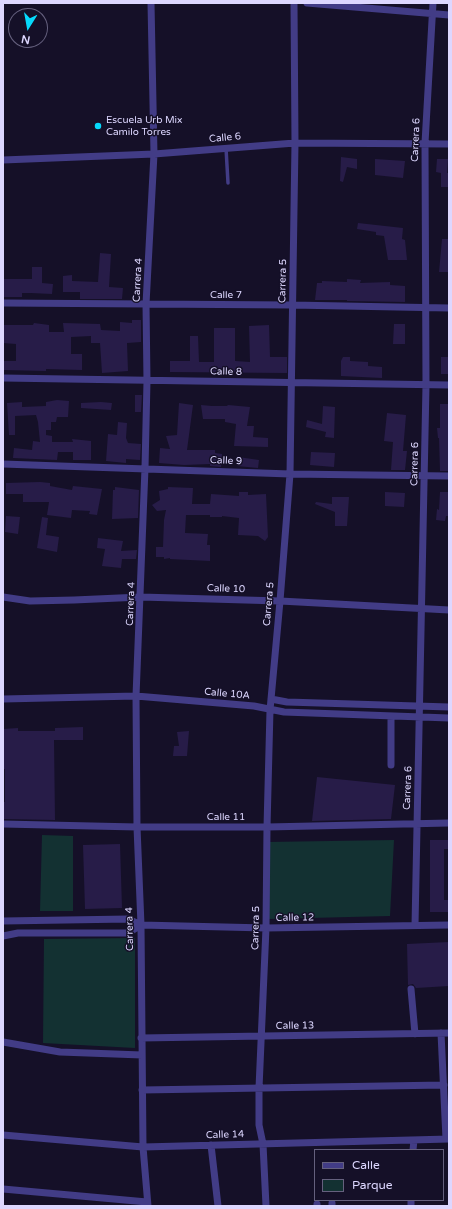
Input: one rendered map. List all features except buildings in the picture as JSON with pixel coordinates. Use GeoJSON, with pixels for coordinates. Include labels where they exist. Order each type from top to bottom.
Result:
{"type":"FeatureCollection","features":[{"type":"Feature","properties":{"kind":"street","name":"Carrera 4"},"geometry":{"type":"LineString","coordinates":[[148,1204],[143,1147],[141,925],[137,827],[136,696],[145,468],[147,381],[146,304],[154,154],[151,3]]}},
{"type":"Feature","properties":{"kind":"street","name":"Carrera 5"},"geometry":{"type":"LineString","coordinates":[[266,1206],[263,1144],[259,1125],[259,1088],[266,928],[270,710],[290,474],[295,143],[294,3]]}},
{"type":"Feature","properties":{"kind":"street"},"geometry":{"type":"LineString","coordinates":[[307,3],[449,15]]}},
{"type":"Feature","properties":{"kind":"street","name":"Carrera 6"},"geometry":{"type":"LineString","coordinates":[[415,925],[427,307],[425,143],[433,3]]}},
{"type":"Feature","properties":{"kind":"street","name":"Calle 6"},"geometry":{"type":"LineString","coordinates":[[3,160],[154,154],[295,143],[449,144]]}},
{"type":"Feature","properties":{"kind":"street","name":"Calle 7"},"geometry":{"type":"LineString","coordinates":[[3,303],[292,305],[449,308]]}},
{"type":"Feature","properties":{"kind":"street","name":"Calle 8"},"geometry":{"type":"LineString","coordinates":[[3,378],[449,385]]}},
{"type":"Feature","properties":{"kind":"street","name":"Calle 9"},"geometry":{"type":"LineString","coordinates":[[3,464],[290,474],[449,476]]}},
{"type":"Feature","properties":{"kind":"street","name":"Calle 10"},"geometry":{"type":"LineString","coordinates":[[3,597],[30,600],[141,597],[280,601],[449,610]]}},
{"type":"Feature","properties":{"kind":"street","name":"Calle 10A"},"geometry":{"type":"LineString","coordinates":[[3,699],[136,696],[254,706],[284,712],[449,718]]}},
{"type":"Feature","properties":{"kind":"street"},"geometry":{"type":"LineString","coordinates":[[271,699],[287,702],[449,707]]}},
{"type":"Feature","properties":{"kind":"street"},"geometry":{"type":"LineString","coordinates":[[391,716],[391,765]]}},
{"type":"Feature","properties":{"kind":"street","name":"Calle 11"},"geometry":{"type":"LineString","coordinates":[[3,824],[137,827],[449,823]]}},
{"type":"Feature","properties":{"kind":"street","name":"Calle 12"},"geometry":{"type":"LineString","coordinates":[[3,921],[128,919],[141,925],[266,928],[449,924]]}},
{"type":"Feature","properties":{"kind":"street","name":"Calle 12"},"geometry":{"type":"LineString","coordinates":[[3,936],[18,933],[128,933],[141,925]]}},
{"type":"Feature","properties":{"kind":"street"},"geometry":{"type":"LineString","coordinates":[[411,989],[415,1034]]}},
{"type":"Feature","properties":{"kind":"street"},"geometry":{"type":"LineString","coordinates":[[441,1033],[447,1139]]}},
{"type":"Feature","properties":{"kind":"street","name":"Calle 13"},"geometry":{"type":"LineString","coordinates":[[141,1038],[449,1033]]}},
{"type":"Feature","properties":{"kind":"street"},"geometry":{"type":"LineString","coordinates":[[3,1042],[60,1052],[142,1055]]}},
{"type":"Feature","properties":{"kind":"street"},"geometry":{"type":"LineString","coordinates":[[142,1090],[444,1085]]}},
{"type":"Feature","properties":{"kind":"street","name":"Calle 14"},"geometry":{"type":"LineString","coordinates":[[3,1135],[143,1147],[447,1139]]}},
{"type":"Feature","properties":{"kind":"street"},"geometry":{"type":"LineString","coordinates":[[413,1149],[414,1140]]}},
{"type":"Feature","properties":{"kind":"street"},"geometry":{"type":"LineString","coordinates":[[211,1146],[218,1206]]}},
{"type":"Feature","properties":{"kind":"street"},"geometry":{"type":"LineString","coordinates":[[3,1189],[148,1204]]}},
{"type":"Feature","properties":{"kind":"lane"},"geometry":{"type":"LineString","coordinates":[[226,148],[228,183]]}},
{"type":"Feature","properties":{"kind":"green space"},"geometry":{"type":"Polygon","coordinates":[[[42,835],[73,836],[73,911],[40,911],[42,835]]]}},
{"type":"Feature","properties":{"kind":"green space"},"geometry":{"type":"Polygon","coordinates":[[[394,840],[390,916],[269,919],[267,842],[394,840]]]}},
{"type":"Feature","properties":{"kind":"green space"},"geometry":{"type":"Polygon","coordinates":[[[135,938],[135,1048],[43,1043],[44,939],[135,938]]]}},
{"type":"Feature","properties":{"kind":"place","name":"Escuela Urb Mix Camilo Torres"},"geometry":{"type":"Point","coordinates":[98,126]}}]}
